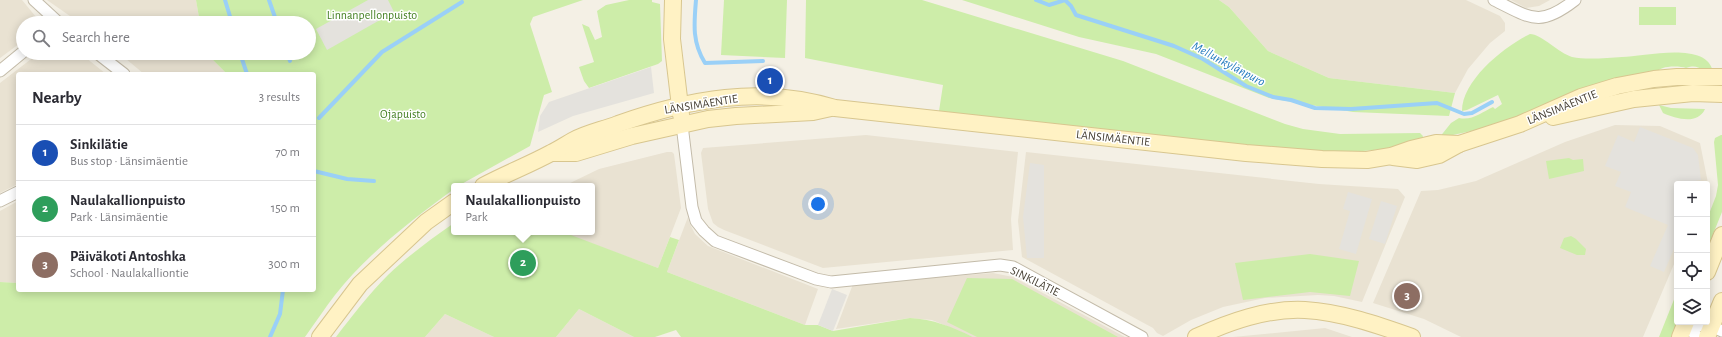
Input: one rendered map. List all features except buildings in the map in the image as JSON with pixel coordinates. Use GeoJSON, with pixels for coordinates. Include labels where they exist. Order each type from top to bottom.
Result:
{"type":"FeatureCollection","features":[{"type":"Feature","properties":{"kind":"main road"},"geometry":{"type":"LineString","coordinates":[[673,0],[672,39],[682,125]]}},
{"type":"Feature","properties":{"kind":"main road","name":"LÄNSIMÄENTIE"},"geometry":{"type":"LineString","coordinates":[[488,183],[504,174],[551,154],[574,140],[653,112],[680,105],[740,97],[767,96],[793,98],[814,101],[835,108],[1246,153],[1322,159],[1367,160],[1392,156],[1411,149],[1436,143],[1459,144],[1520,124],[1581,97],[1617,86],[1654,79],[1677,77],[1722,77]]}},
{"type":"Feature","properties":{"kind":"main road"},"geometry":{"type":"LineString","coordinates":[[1693,93],[1722,101]]}},
{"type":"Feature","properties":{"kind":"main road","name":"LÄNSIMÄENTIE"},"geometry":{"type":"LineString","coordinates":[[1520,124],[1634,99],[1693,93],[1722,94]]}},
{"type":"Feature","properties":{"kind":"main road","name":"LÄNSIMÄENTIE"},"geometry":{"type":"LineString","coordinates":[[551,154],[576,153],[632,136],[708,119],[813,112],[835,108]]}},
{"type":"Feature","properties":{"kind":"main road"},"geometry":{"type":"LineString","coordinates":[[320,337],[360,284],[426,222],[451,204]]}},
{"type":"Feature","properties":{"kind":"main road"},"geometry":{"type":"LineString","coordinates":[[400,246],[451,214]]}},
{"type":"Feature","properties":{"kind":"main road"},"geometry":{"type":"LineString","coordinates":[[1710,265],[1722,236]]}},
{"type":"Feature","properties":{"kind":"main road"},"geometry":{"type":"LineString","coordinates":[[1713,332],[1722,301]]}},
{"type":"Feature","properties":{"kind":"main road"},"geometry":{"type":"LineString","coordinates":[[1196,337],[1252,316],[1279,311],[1304,310],[1352,318],[1412,337]]}},
{"type":"Feature","properties":{"kind":"street"},"geometry":{"type":"LineString","coordinates":[[34,0],[51,16]]}},
{"type":"Feature","properties":{"kind":"street"},"geometry":{"type":"LineString","coordinates":[[1494,0],[1526,15],[1538,18],[1548,17],[1575,0]]}},
{"type":"Feature","properties":{"kind":"street"},"geometry":{"type":"LineString","coordinates":[[0,71],[16,58]]}},
{"type":"Feature","properties":{"kind":"street"},"geometry":{"type":"LineString","coordinates":[[106,60],[121,72]]}},
{"type":"Feature","properties":{"kind":"street","name":"SINKILÄTIE"},"geometry":{"type":"LineString","coordinates":[[682,125],[692,207],[696,221],[715,241],[816,279],[831,282],[1000,265],[1013,268],[1142,337]]}},
{"type":"Feature","properties":{"kind":"street"},"geometry":{"type":"LineString","coordinates":[[0,201],[16,193]]}},
{"type":"Feature","properties":{"kind":"street"},"geometry":{"type":"LineString","coordinates":[[1684,328],[1713,332]]}},
{"type":"Feature","properties":{"kind":"street"},"geometry":{"type":"LineString","coordinates":[[1684,328],[1698,337]]}},
{"type":"Feature","properties":{"kind":"shaded area"},"geometry":{"type":"Polygon","coordinates":[[[0,0],[22,0],[35,16],[16,16],[16,46],[0,58],[0,0]]]}},
{"type":"Feature","properties":{"kind":"shaded area"},"geometry":{"type":"Polygon","coordinates":[[[47,0],[196,0],[199,16],[70,16],[47,0]]]}},
{"type":"Feature","properties":{"kind":"shaded area"},"geometry":{"type":"Polygon","coordinates":[[[368,0],[388,0],[394,12],[327,50],[316,29],[368,0]]]}},
{"type":"Feature","properties":{"kind":"shaded area"},"geometry":{"type":"Polygon","coordinates":[[[1219,0],[1466,0],[1500,16],[1505,23],[1505,31],[1490,43],[1468,69],[1455,93],[1329,78],[1268,51],[1229,7],[1219,0]]]}},
{"type":"Feature","properties":{"kind":"shaded area"},"geometry":{"type":"Polygon","coordinates":[[[1511,0],[1550,0],[1539,6],[1526,8],[1511,0]]]}},
{"type":"Feature","properties":{"kind":"shaded area"},"geometry":{"type":"Polygon","coordinates":[[[30,60],[89,60],[104,72],[16,72],[16,185],[0,193],[0,83],[30,60]]]}},
{"type":"Feature","properties":{"kind":"shaded area"},"geometry":{"type":"Polygon","coordinates":[[[127,60],[213,60],[225,72],[142,72],[127,60]]]}},
{"type":"Feature","properties":{"kind":"shaded area"},"geometry":{"type":"Polygon","coordinates":[[[651,67],[654,93],[573,116],[538,132],[540,116],[549,102],[651,67]]]}},
{"type":"Feature","properties":{"kind":"shaded area"},"geometry":{"type":"Polygon","coordinates":[[[1615,125],[1660,126],[1700,143],[1708,181],[1674,181],[1674,264],[1643,337],[1461,337],[1424,319],[1373,303],[1421,191],[1438,190],[1476,181],[1565,142],[1615,125]]]}},
{"type":"Feature","properties":{"kind":"shaded area"},"geometry":{"type":"Polygon","coordinates":[[[1640,127],[1693,148],[1698,155],[1701,180],[1674,181],[1674,249],[1664,272],[1650,266],[1668,225],[1625,207],[1631,192],[1615,186],[1621,172],[1605,166],[1618,135],[1634,142],[1640,127]]]}},
{"type":"Feature","properties":{"kind":"shaded area"},"geometry":{"type":"Polygon","coordinates":[[[866,135],[1018,152],[1011,219],[1013,250],[823,268],[724,230],[713,223],[708,209],[701,153],[703,148],[866,135]]]}},
{"type":"Feature","properties":{"kind":"shaded area"},"geometry":{"type":"Polygon","coordinates":[[[667,152],[672,152],[674,154],[681,208],[658,268],[568,235],[595,235],[595,183],[570,183],[599,169],[667,152]]]}},
{"type":"Feature","properties":{"kind":"shaded area"},"geometry":{"type":"Polygon","coordinates":[[[1026,152],[1319,184],[1398,189],[1405,197],[1362,302],[1334,296],[1318,295],[1265,298],[1223,307],[1191,320],[1163,336],[1157,333],[1153,328],[1022,257],[1018,221],[1026,152]]]}},
{"type":"Feature","properties":{"kind":"shaded area"},"geometry":{"type":"Polygon","coordinates":[[[1030,163],[1044,165],[1044,258],[1027,258],[1023,217],[1030,163]]]}},
{"type":"Feature","properties":{"kind":"shaded area"},"geometry":{"type":"Polygon","coordinates":[[[1348,192],[1372,199],[1356,254],[1339,249],[1350,211],[1343,209],[1348,192]]]}},
{"type":"Feature","properties":{"kind":"shaded area"},"geometry":{"type":"Polygon","coordinates":[[[1381,201],[1397,206],[1385,244],[1369,239],[1381,201]]]}},
{"type":"Feature","properties":{"kind":"shaded area"},"geometry":{"type":"Polygon","coordinates":[[[16,202],[16,283],[0,282],[0,211],[16,202]]]}},
{"type":"Feature","properties":{"kind":"shaded area"},"geometry":{"type":"Polygon","coordinates":[[[688,217],[695,234],[708,246],[818,289],[805,325],[667,272],[688,217]]]}},
{"type":"Feature","properties":{"kind":"shaded area"},"geometry":{"type":"Polygon","coordinates":[[[993,273],[1013,277],[1125,337],[973,337],[932,320],[910,318],[836,329],[853,284],[993,273]]]}},
{"type":"Feature","properties":{"kind":"shaded area"},"geometry":{"type":"Polygon","coordinates":[[[832,289],[847,295],[833,331],[818,325],[832,289]]]}},
{"type":"Feature","properties":{"kind":"shaded area"},"geometry":{"type":"Polygon","coordinates":[[[579,309],[634,337],[556,337],[579,309]]]}},
{"type":"Feature","properties":{"kind":"shaded area"},"geometry":{"type":"Polygon","coordinates":[[[445,314],[494,337],[425,337],[445,314]]]}},
{"type":"Feature","properties":{"kind":"shaded area"},"geometry":{"type":"Polygon","coordinates":[[[1325,328],[1352,337],[1233,337],[1325,328]]]}},
{"type":"Feature","properties":{"kind":"green space","name":"Ojapuisto"},"geometry":{"type":"Polygon","coordinates":[[[196,0],[583,0],[533,17],[530,24],[552,92],[544,95],[530,146],[463,183],[451,183],[451,191],[391,238],[362,265],[331,300],[305,337],[0,337],[0,282],[16,283],[16,292],[316,292],[316,72],[225,72],[213,60],[316,60],[316,16],[199,16],[196,0]]]}},
{"type":"Feature","properties":{"kind":"green space"},"geometry":{"type":"Polygon","coordinates":[[[629,0],[652,0],[652,2],[660,4],[662,61],[658,64],[589,88],[584,81],[579,67],[594,62],[582,24],[589,27],[595,40],[602,37],[597,11],[606,5],[629,0]]]}},
{"type":"Feature","properties":{"kind":"green space"},"geometry":{"type":"Polygon","coordinates":[[[724,0],[787,0],[785,58],[721,55],[724,0]]]}},
{"type":"Feature","properties":{"kind":"green space"},"geometry":{"type":"Polygon","coordinates":[[[806,0],[922,0],[1123,61],[1285,124],[1303,129],[1340,134],[1420,133],[1423,136],[1422,140],[1396,147],[1370,150],[1343,152],[1289,150],[939,111],[943,85],[805,58],[806,0]]]}},
{"type":"Feature","properties":{"kind":"green space"},"geometry":{"type":"Polygon","coordinates":[[[962,0],[1219,0],[1229,7],[1268,51],[1329,78],[1455,93],[1449,116],[1353,112],[1269,98],[1156,54],[1079,37],[962,0]]]}},
{"type":"Feature","properties":{"kind":"green space"},"geometry":{"type":"Polygon","coordinates":[[[1639,7],[1676,7],[1676,25],[1639,25],[1639,7]]]}},
{"type":"Feature","properties":{"kind":"green space"},"geometry":{"type":"Polygon","coordinates":[[[1530,34],[1539,37],[1567,55],[1578,58],[1590,59],[1659,53],[1688,53],[1700,57],[1709,63],[1713,73],[1697,67],[1665,67],[1654,71],[1652,75],[1476,130],[1439,138],[1451,123],[1459,118],[1464,119],[1473,117],[1493,107],[1495,109],[1502,104],[1498,95],[1462,111],[1464,99],[1477,76],[1497,55],[1530,34]]]}},
{"type":"Feature","properties":{"kind":"green space"},"geometry":{"type":"Polygon","coordinates":[[[1659,105],[1671,108],[1705,109],[1702,114],[1692,119],[1680,119],[1663,113],[1659,105]]]}},
{"type":"Feature","properties":{"kind":"green space"},"geometry":{"type":"Polygon","coordinates":[[[1722,135],[1722,212],[1710,242],[1710,211],[1716,196],[1718,185],[1714,142],[1715,138],[1722,135]]]}},
{"type":"Feature","properties":{"kind":"green space"},"geometry":{"type":"Polygon","coordinates":[[[1569,158],[1573,160],[1583,159],[1584,171],[1549,179],[1546,161],[1569,158]]]}},
{"type":"Feature","properties":{"kind":"green space"},"geometry":{"type":"Polygon","coordinates":[[[451,225],[451,235],[571,235],[658,268],[670,237],[679,240],[667,272],[805,325],[818,325],[833,331],[910,318],[942,324],[973,337],[681,337],[676,330],[655,337],[634,337],[579,309],[556,337],[494,337],[445,314],[425,337],[336,337],[367,297],[388,275],[420,248],[451,225]]]}},
{"type":"Feature","properties":{"kind":"green space"},"geometry":{"type":"Polygon","coordinates":[[[1571,236],[1586,249],[1585,255],[1577,255],[1560,248],[1564,238],[1571,236]]]}},
{"type":"Feature","properties":{"kind":"green space"},"geometry":{"type":"Polygon","coordinates":[[[1310,254],[1359,261],[1350,296],[1310,292],[1243,300],[1235,263],[1310,254]]]}},
{"type":"Feature","properties":{"kind":"green space"},"geometry":{"type":"Polygon","coordinates":[[[967,278],[1012,279],[1118,337],[977,337],[947,322],[967,278]]]}},
{"type":"Feature","properties":{"kind":"green space"},"geometry":{"type":"Polygon","coordinates":[[[1674,300],[1674,325],[1676,325],[1671,337],[1659,337],[1674,300]]]}},
{"type":"Feature","properties":{"kind":"waterway"},"geometry":{"type":"LineString","coordinates":[[225,0],[230,16]]}},
{"type":"Feature","properties":{"kind":"waterway"},"geometry":{"type":"LineString","coordinates":[[269,0],[275,16]]}},
{"type":"Feature","properties":{"kind":"waterway"},"geometry":{"type":"LineString","coordinates":[[696,0],[695,33],[698,48],[705,63],[763,61]]}},
{"type":"Feature","properties":{"kind":"waterway","name":"Mellunkylänpuro"},"geometry":{"type":"LineString","coordinates":[[1036,0],[1049,5],[1065,0],[1071,6],[1076,15],[1174,46],[1203,59],[1246,86],[1273,97],[1291,100],[1315,108],[1351,109],[1437,103],[1464,114],[1472,113],[1492,102]]}},
{"type":"Feature","properties":{"kind":"waterway","name":"Mellunkylänpuro"},"geometry":{"type":"LineString","coordinates":[[319,118],[382,52],[462,2]]}},
{"type":"Feature","properties":{"kind":"waterway"},"geometry":{"type":"LineString","coordinates":[[242,60],[246,72]]}},
{"type":"Feature","properties":{"kind":"waterway"},"geometry":{"type":"LineString","coordinates":[[316,171],[347,179],[374,181]]}},
{"type":"Feature","properties":{"kind":"waterway","name":"Mellunkylänpuro"},"geometry":{"type":"LineString","coordinates":[[270,337],[280,314],[283,292]]}},
{"type":"Feature","properties":{"kind":"place","name":"Sinkilätie"},"geometry":{"type":"Point","coordinates":[770,81]}},
{"type":"Feature","properties":{"kind":"place","name":"Naulakallionpuisto"},"geometry":{"type":"Point","coordinates":[523,263]}},
{"type":"Feature","properties":{"kind":"place","name":"Päiväkoti Antoshka"},"geometry":{"type":"Point","coordinates":[1407,296]}},
{"type":"Feature","properties":{"kind":"park label","name":"Linnanpellonpuisto"},"geometry":{"type":"Point","coordinates":[372,15]}}]}
